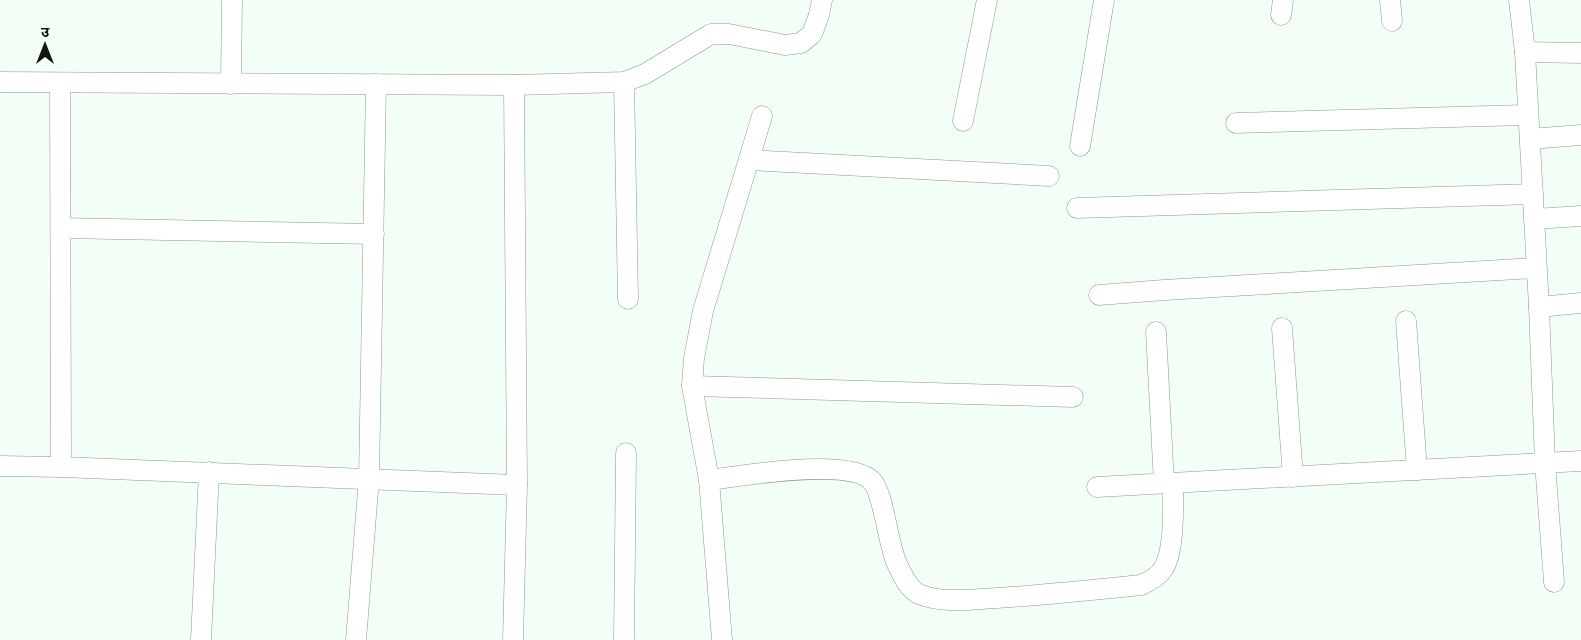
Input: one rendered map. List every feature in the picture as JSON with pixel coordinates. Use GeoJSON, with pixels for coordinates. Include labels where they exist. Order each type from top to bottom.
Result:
{"type":"FeatureCollection","features":[{"type":"Feature","properties":{"kind":"street"},"geometry":{"type":"LineString","coordinates":[[230,84],[232,0]]}},
{"type":"Feature","properties":{"kind":"street"},"geometry":{"type":"LineString","coordinates":[[0,82],[514,85],[624,82],[645,74],[711,34],[729,34],[785,45],[801,43],[812,34],[819,16],[822,0]]}},
{"type":"Feature","properties":{"kind":"street"},"geometry":{"type":"LineString","coordinates":[[963,121],[986,0]]}},
{"type":"Feature","properties":{"kind":"street"},"geometry":{"type":"LineString","coordinates":[[1080,146],[1104,0]]}},
{"type":"Feature","properties":{"kind":"street"},"geometry":{"type":"LineString","coordinates":[[1390,0],[1392,21]]}},
{"type":"Feature","properties":{"kind":"street"},"geometry":{"type":"LineString","coordinates":[[1519,0],[1525,52],[1539,307],[1545,463],[1554,582]]}},
{"type":"Feature","properties":{"kind":"street"},"geometry":{"type":"LineString","coordinates":[[1525,52],[1581,53]]}},
{"type":"Feature","properties":{"kind":"street"},"geometry":{"type":"LineString","coordinates":[[624,82],[628,299]]}},
{"type":"Feature","properties":{"kind":"street"},"geometry":{"type":"LineString","coordinates":[[60,83],[61,467]]}},
{"type":"Feature","properties":{"kind":"street"},"geometry":{"type":"LineString","coordinates":[[356,640],[369,478],[376,84]]}},
{"type":"Feature","properties":{"kind":"street"},"geometry":{"type":"LineString","coordinates":[[513,640],[517,485],[514,85]]}},
{"type":"Feature","properties":{"kind":"street"},"geometry":{"type":"LineString","coordinates":[[1236,123],[1528,115]]}},
{"type":"Feature","properties":{"kind":"street"},"geometry":{"type":"LineString","coordinates":[[722,640],[709,480],[692,386],[694,358],[703,311],[762,116]]}},
{"type":"Feature","properties":{"kind":"street"},"geometry":{"type":"LineString","coordinates":[[1530,139],[1581,135]]}},
{"type":"Feature","properties":{"kind":"street"},"geometry":{"type":"LineString","coordinates":[[749,160],[1049,176]]}},
{"type":"Feature","properties":{"kind":"street"},"geometry":{"type":"LineString","coordinates":[[1077,208],[1532,194]]}},
{"type":"Feature","properties":{"kind":"street"},"geometry":{"type":"LineString","coordinates":[[1534,219],[1581,216]]}},
{"type":"Feature","properties":{"kind":"street"},"geometry":{"type":"LineString","coordinates":[[61,228],[374,234]]}},
{"type":"Feature","properties":{"kind":"street"},"geometry":{"type":"LineString","coordinates":[[1099,296],[1174,289],[1536,268]]}},
{"type":"Feature","properties":{"kind":"street"},"geometry":{"type":"LineString","coordinates":[[1539,307],[1581,303]]}},
{"type":"Feature","properties":{"kind":"street"},"geometry":{"type":"LineString","coordinates":[[1406,321],[1417,470]]}},
{"type":"Feature","properties":{"kind":"street"},"geometry":{"type":"LineString","coordinates":[[1282,328],[1293,477]]}},
{"type":"Feature","properties":{"kind":"street"},"geometry":{"type":"LineString","coordinates":[[709,480],[778,471],[839,470],[861,474],[872,481],[878,492],[895,560],[907,583],[917,594],[934,598],[959,600],[1141,586],[1162,570],[1167,559],[1172,535],[1156,332]]}},
{"type":"Feature","properties":{"kind":"street"},"geometry":{"type":"LineString","coordinates":[[692,386],[1073,397]]}},
{"type":"Feature","properties":{"kind":"street"},"geometry":{"type":"LineString","coordinates":[[624,640],[626,453]]}},
{"type":"Feature","properties":{"kind":"street"},"geometry":{"type":"LineString","coordinates":[[1097,487],[1581,460]]}},
{"type":"Feature","properties":{"kind":"street"},"geometry":{"type":"LineString","coordinates":[[0,466],[209,472],[517,485]]}},
{"type":"Feature","properties":{"kind":"street"},"geometry":{"type":"LineString","coordinates":[[201,640],[209,472]]}}]}
